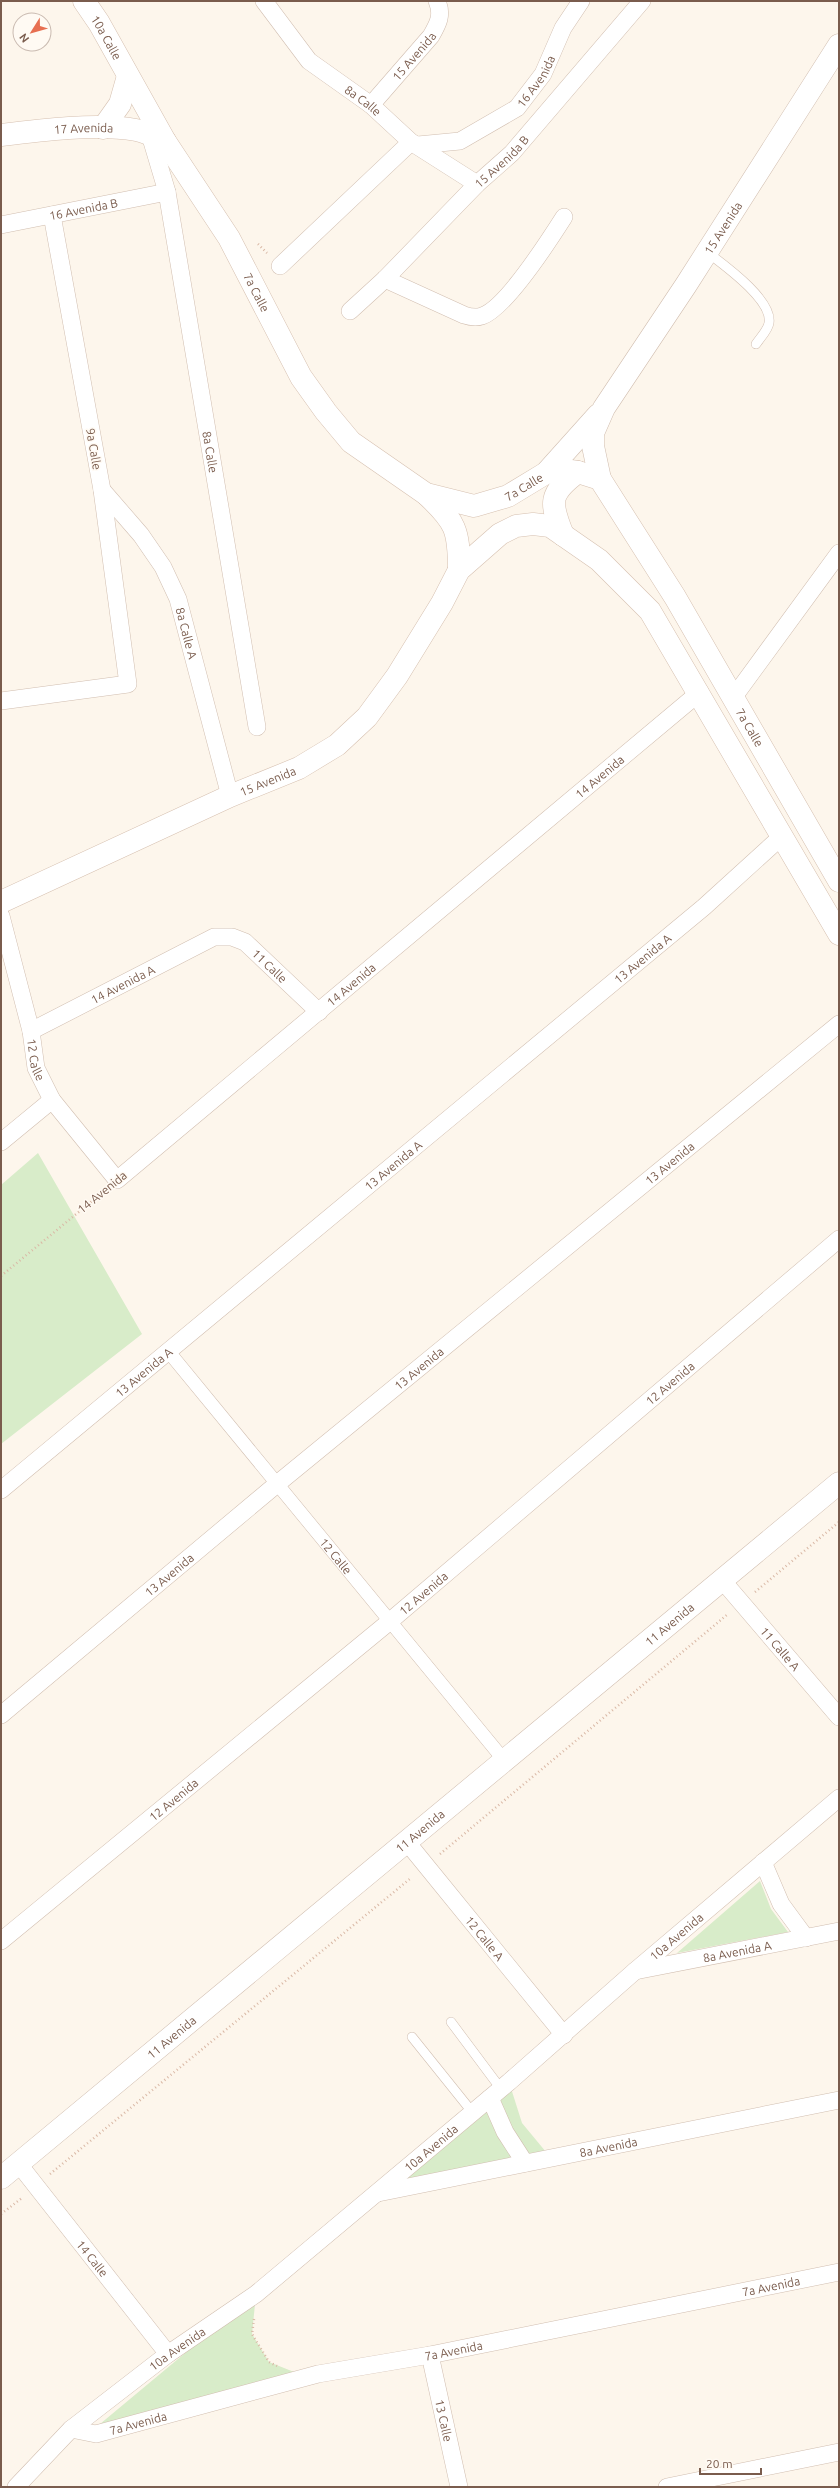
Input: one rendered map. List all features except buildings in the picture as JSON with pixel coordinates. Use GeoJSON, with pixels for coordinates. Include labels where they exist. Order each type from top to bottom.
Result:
{"type":"FeatureCollection","features":[{"type":"Feature","properties":{"kind":"main road","name":"10a Calle"},"geometry":{"type":"LineString","coordinates":[[84,1],[99,23],[128,76],[158,138]]}},
{"type":"Feature","properties":{"kind":"main road","name":"15 Avenida"},"geometry":{"type":"LineString","coordinates":[[546,473],[604,408],[837,52]]}},
{"type":"Feature","properties":{"kind":"main road"},"geometry":{"type":"LineString","coordinates":[[103,128],[120,104],[128,76]]}},
{"type":"Feature","properties":{"kind":"main road","name":"17 Avenida"},"geometry":{"type":"LineString","coordinates":[[1,135],[34,130],[103,128],[137,130],[158,138]]}},
{"type":"Feature","properties":{"kind":"main road","name":"7a Calle"},"geometry":{"type":"LineString","coordinates":[[158,138],[229,238],[301,377],[326,412],[351,442],[426,494],[474,506],[508,496],[546,473],[564,470],[578,472],[600,479],[653,559],[839,881]]}},
{"type":"Feature","properties":{"kind":"main road","name":"15 Avenida"},"geometry":{"type":"LineString","coordinates":[[600,479],[595,461],[593,433],[604,408]]}},
{"type":"Feature","properties":{"kind":"main road"},"geometry":{"type":"LineString","coordinates":[[563,535],[555,515],[554,499],[561,485],[578,472]]}},
{"type":"Feature","properties":{"kind":"main road"},"geometry":{"type":"LineString","coordinates":[[426,494],[447,514],[459,540],[459,570]]}},
{"type":"Feature","properties":{"kind":"main road"},"geometry":{"type":"LineString","coordinates":[[459,570],[500,534],[516,526],[533,524],[550,526],[599,560],[650,611],[700,692],[781,837],[839,934]]}},
{"type":"Feature","properties":{"kind":"main road","name":"15 Avenida"},"geometry":{"type":"LineString","coordinates":[[1,902],[230,796],[299,768],[337,745],[367,716],[397,676],[442,603],[459,570]]}},
{"type":"Feature","properties":{"kind":"main road","name":"11 Avenida"},"geometry":{"type":"LineString","coordinates":[[1,2178],[839,1483]]}},
{"type":"Feature","properties":{"kind":"street","name":"8a Calle"},"geometry":{"type":"LineString","coordinates":[[264,1],[309,62],[371,105],[415,143],[477,184]]}},
{"type":"Feature","properties":{"kind":"street","name":"15 Avenida"},"geometry":{"type":"LineString","coordinates":[[371,105],[431,36],[438,24],[441,10],[437,1]]}},
{"type":"Feature","properties":{"kind":"street","name":"16 Avenida"},"geometry":{"type":"LineString","coordinates":[[415,143],[460,141],[517,108],[543,74],[563,28],[582,1]]}},
{"type":"Feature","properties":{"kind":"street","name":"15 Avenida B"},"geometry":{"type":"LineString","coordinates":[[350,311],[385,278],[477,184],[512,153],[642,1]]}},
{"type":"Feature","properties":{"kind":"street","name":"8a Calle"},"geometry":{"type":"LineString","coordinates":[[158,138],[257,727]]}},
{"type":"Feature","properties":{"kind":"street"},"geometry":{"type":"LineString","coordinates":[[280,266],[415,143]]}},
{"type":"Feature","properties":{"kind":"street","name":"16 Avenida B"},"geometry":{"type":"LineString","coordinates":[[1,226],[52,215],[165,184]]}},
{"type":"Feature","properties":{"kind":"street","name":"9a Calle"},"geometry":{"type":"LineString","coordinates":[[1,701],[128,684],[102,490],[52,215]]}},
{"type":"Feature","properties":{"kind":"street"},"geometry":{"type":"LineString","coordinates":[[385,278],[464,316],[483,316],[498,304],[531,267],[564,217]]}},
{"type":"Feature","properties":{"kind":"street","name":"8a Calle A"},"geometry":{"type":"LineString","coordinates":[[102,490],[141,535],[163,567],[178,600],[230,796]]}},
{"type":"Feature","properties":{"kind":"street"},"geometry":{"type":"LineString","coordinates":[[733,698],[839,553]]}},
{"type":"Feature","properties":{"kind":"street","name":"14 Avenida"},"geometry":{"type":"LineString","coordinates":[[117,1180],[700,692]]}},
{"type":"Feature","properties":{"kind":"street","name":"13 Avenida A"},"geometry":{"type":"LineString","coordinates":[[1,1490],[704,907],[781,837]]}},
{"type":"Feature","properties":{"kind":"street","name":"12 Calle"},"geometry":{"type":"LineString","coordinates":[[1,916],[31,1031],[36,1068],[52,1100],[117,1180]]}},
{"type":"Feature","properties":{"kind":"street","name":"11 Calle"},"geometry":{"type":"LineString","coordinates":[[214,937],[232,937],[245,942],[319,1012]]}},
{"type":"Feature","properties":{"kind":"street","name":"14 Avenida A"},"geometry":{"type":"LineString","coordinates":[[31,1031],[214,937]]}},
{"type":"Feature","properties":{"kind":"street","name":"13 Avenida"},"geometry":{"type":"LineString","coordinates":[[1,1715],[278,1484],[839,1024]]}},
{"type":"Feature","properties":{"kind":"street"},"geometry":{"type":"LineString","coordinates":[[1,1142],[52,1100]]}},
{"type":"Feature","properties":{"kind":"street","name":"12 Avenida"},"geometry":{"type":"LineString","coordinates":[[1,1941],[389,1622],[839,1239]]}},
{"type":"Feature","properties":{"kind":"street","name":"12 Calle"},"geometry":{"type":"LineString","coordinates":[[168,1350],[389,1622],[504,1760]]}},
{"type":"Feature","properties":{"kind":"street","name":"11 Calle A"},"geometry":{"type":"LineString","coordinates":[[722,1580],[839,1716]]}},
{"type":"Feature","properties":{"kind":"street","name":"10a Avenida"},"geometry":{"type":"LineString","coordinates":[[16,2487],[71,2429],[168,2354],[256,2294],[473,2113],[564,2035],[634,1971],[839,1798]]}},
{"type":"Feature","properties":{"kind":"street","name":"12 Calle A"},"geometry":{"type":"LineString","coordinates":[[406,1842],[564,2035]]}},
{"type":"Feature","properties":{"kind":"street"},"geometry":{"type":"LineString","coordinates":[[763,1862],[781,1904],[806,1938]]}},
{"type":"Feature","properties":{"kind":"street","name":"8a Avenida A"},"geometry":{"type":"LineString","coordinates":[[634,1971],[839,1931]]}},
{"type":"Feature","properties":{"kind":"street"},"geometry":{"type":"LineString","coordinates":[[495,2094],[505,2132],[525,2163]]}},
{"type":"Feature","properties":{"kind":"street","name":"8a Avenida"},"geometry":{"type":"LineString","coordinates":[[377,2193],[839,2100]]}},
{"type":"Feature","properties":{"kind":"street","name":"14 Calle"},"geometry":{"type":"LineString","coordinates":[[18,2163],[168,2354]]}},
{"type":"Feature","properties":{"kind":"street","name":"7a Avenida"},"geometry":{"type":"LineString","coordinates":[[71,2429],[96,2434],[318,2374],[430,2355],[839,2272]]}},
{"type":"Feature","properties":{"kind":"street","name":"13 Calle"},"geometry":{"type":"LineString","coordinates":[[430,2355],[459,2487]]}},
{"type":"Feature","properties":{"kind":"street"},"geometry":{"type":"LineString","coordinates":[[667,2487],[839,2452]]}},
{"type":"Feature","properties":{"kind":"lane"},"geometry":{"type":"LineString","coordinates":[[707,252],[747,286],[764,307],[769,318],[769,325],[756,344]]}},
{"type":"Feature","properties":{"kind":"lane"},"geometry":{"type":"LineString","coordinates":[[451,2022],[495,2094]]}},
{"type":"Feature","properties":{"kind":"lane"},"geometry":{"type":"LineString","coordinates":[[412,2037],[473,2113]]}},
{"type":"Feature","properties":{"kind":"path","name":"14 Avenida"},"geometry":{"type":"LineString","coordinates":[[1,1276],[117,1180]]}},
{"type":"Feature","properties":{"kind":"path"},"geometry":{"type":"LineString","coordinates":[[256,2294],[252,2334],[269,2362],[281,2367]]}},
{"type":"Feature","properties":{"kind":"green space"},"geometry":{"type":"Polygon","coordinates":[[[38,1153],[142,1334],[1,1444],[1,1185],[38,1153]]]}},
{"type":"Feature","properties":{"kind":"green space"},"geometry":{"type":"Polygon","coordinates":[[[760,1881],[771,1909],[788,1932],[677,1953],[760,1881]]]}},
{"type":"Feature","properties":{"kind":"green space"},"geometry":{"type":"Polygon","coordinates":[[[509,2082],[522,2123],[551,2158],[377,2193],[509,2082]]]}},
{"type":"Feature","properties":{"kind":"green space"},"geometry":{"type":"Polygon","coordinates":[[[256,2294],[252,2334],[269,2362],[294,2372],[94,2429],[256,2294]]]}}]}
